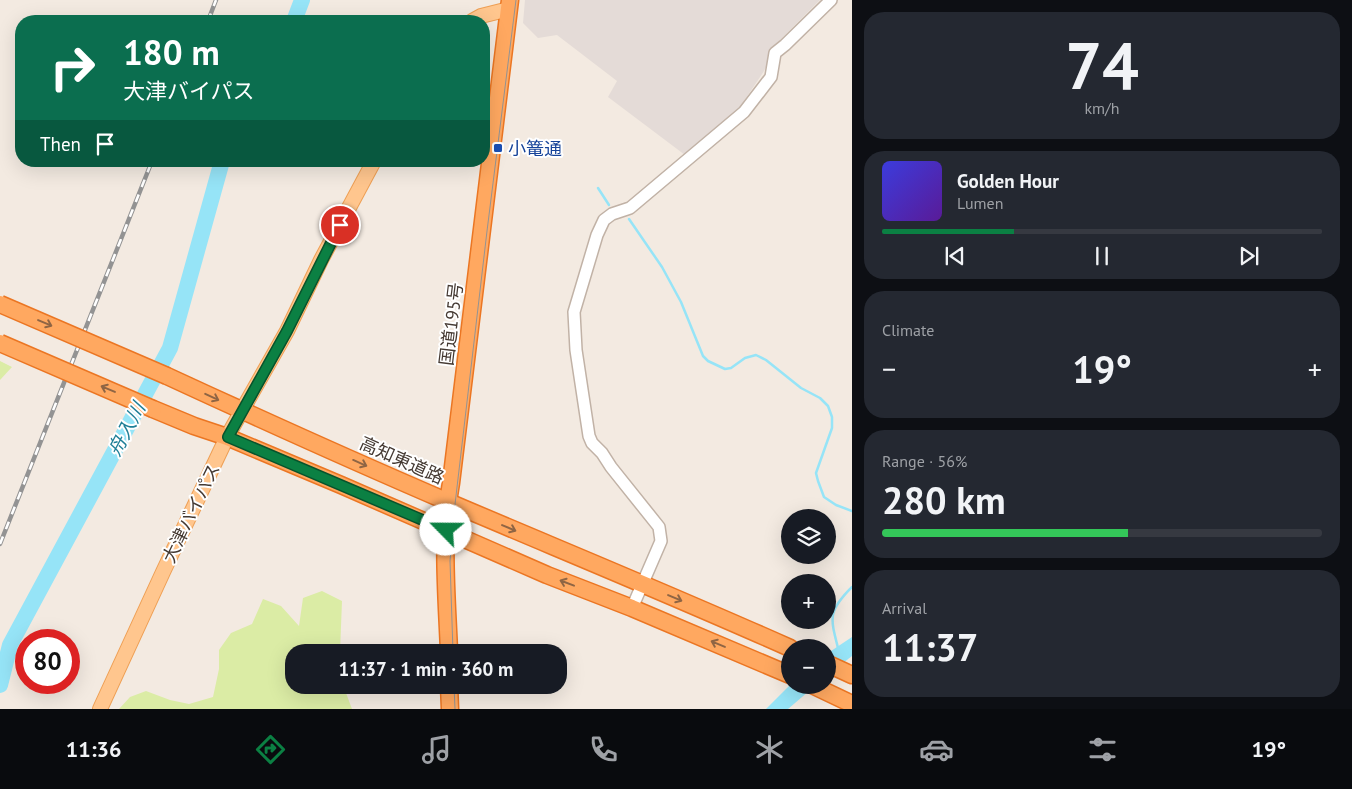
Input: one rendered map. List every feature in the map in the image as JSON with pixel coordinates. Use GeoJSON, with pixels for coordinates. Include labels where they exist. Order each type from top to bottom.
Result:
{"type":"FeatureCollection","features":[{"type":"Feature","properties":{"kind":"highway","name":"国道195号"},"geometry":{"type":"LineString","coordinates":[[490,165],[509,4]]}},
{"type":"Feature","properties":{"kind":"highway","name":"国道195号"},"geometry":{"type":"LineString","coordinates":[[449,644],[446,530],[448,502],[490,167]]}},
{"type":"Feature","properties":{"kind":"highway","name":"高知東道路"},"geometry":{"type":"LineString","coordinates":[[0,304],[167,376],[448,502],[781,643]]}},
{"type":"Feature","properties":{"kind":"highway"},"geometry":{"type":"LineString","coordinates":[[0,343],[194,426],[228,437],[546,575],[632,608],[781,671]]}},
{"type":"Feature","properties":{"kind":"highway"},"geometry":{"type":"LineString","coordinates":[[836,668],[849,674]]}},
{"type":"Feature","properties":{"kind":"highway"},"geometry":{"type":"LineString","coordinates":[[450,694],[450,709]]}},
{"type":"Feature","properties":{"kind":"highway"},"geometry":{"type":"LineString","coordinates":[[831,694],[852,704]]}},
{"type":"Feature","properties":{"kind":"main road"},"geometry":{"type":"LineString","coordinates":[[483,15],[509,4]]}},
{"type":"Feature","properties":{"kind":"main road","name":"大津バイパス"},"geometry":{"type":"LineString","coordinates":[[100,709],[228,437],[287,331],[321,260],[371,167]]}},
{"type":"Feature","properties":{"kind":"street"},"geometry":{"type":"LineString","coordinates":[[632,608],[661,542],[659,528],[602,453],[592,443],[589,436],[576,350],[574,312],[597,236],[604,220],[612,214],[630,208],[744,112],[771,77],[775,53],[831,0]]}},
{"type":"Feature","properties":{"kind":"shaded area"},"geometry":{"type":"Polygon","coordinates":[[[525,0],[820,0],[780,40],[764,71],[738,110],[685,155],[608,97],[617,81],[557,35],[538,38],[523,23],[525,0]]]}},
{"type":"Feature","properties":{"kind":"green space"},"geometry":{"type":"Polygon","coordinates":[[[0,361],[12,367],[0,380],[0,361]]]}},
{"type":"Feature","properties":{"kind":"green space"},"geometry":{"type":"Polygon","coordinates":[[[322,591],[342,601],[340,644],[285,644],[285,694],[346,694],[352,709],[119,709],[130,697],[146,691],[170,700],[189,704],[213,697],[219,669],[219,650],[231,633],[252,624],[263,599],[281,606],[299,626],[303,598],[322,591]]]}},
{"type":"Feature","properties":{"kind":"water"},"geometry":{"type":"Polygon","coordinates":[[[852,637],[852,656],[836,669],[836,648],[852,637]]]}},
{"type":"Feature","properties":{"kind":"water"},"geometry":{"type":"Polygon","coordinates":[[[781,694],[806,694],[788,709],[766,709],[781,694]]]}},
{"type":"Feature","properties":{"kind":"waterway","name":"舟入川"},"geometry":{"type":"LineString","coordinates":[[296,15],[302,0]]}},
{"type":"Feature","properties":{"kind":"waterway","name":"舟入川"},"geometry":{"type":"LineString","coordinates":[[0,685],[10,645],[170,348],[220,167]]}},
{"type":"Feature","properties":{"kind":"waterway"},"geometry":{"type":"LineString","coordinates":[[598,188],[609,205]]}},
{"type":"Feature","properties":{"kind":"waterway"},"geometry":{"type":"LineString","coordinates":[[629,219],[662,267],[681,302],[703,356],[708,361],[725,369],[731,368],[745,358],[756,355],[766,360],[801,388],[820,398],[828,406],[832,417],[832,428],[816,473],[824,497],[836,505],[852,511]]}},
{"type":"Feature","properties":{"kind":"waterway"},"geometry":{"type":"LineString","coordinates":[[838,648],[833,629],[833,615],[839,602],[852,587]]}},
{"type":"Feature","properties":{"kind":"tram line"},"geometry":{"type":"LineString","coordinates":[[453,644],[450,561],[454,513],[516,0]]}},
{"type":"Feature","properties":{"kind":"tram line"},"geometry":{"type":"LineString","coordinates":[[454,694],[455,709]]}},
{"type":"Feature","properties":{"kind":"railway"},"geometry":{"type":"LineString","coordinates":[[210,15],[216,0]]}},
{"type":"Feature","properties":{"kind":"railway"},"geometry":{"type":"LineString","coordinates":[[0,544],[150,167]]}},
{"type":"Feature","properties":{"kind":"place","name":"小篭通"},"geometry":{"type":"Point","coordinates":[498,148]}},
{"type":"Feature","properties":{"kind":"route"},"geometry":{"type":"LineString","coordinates":[[340,225],[287,331],[228,437],[446,530]]}}]}
